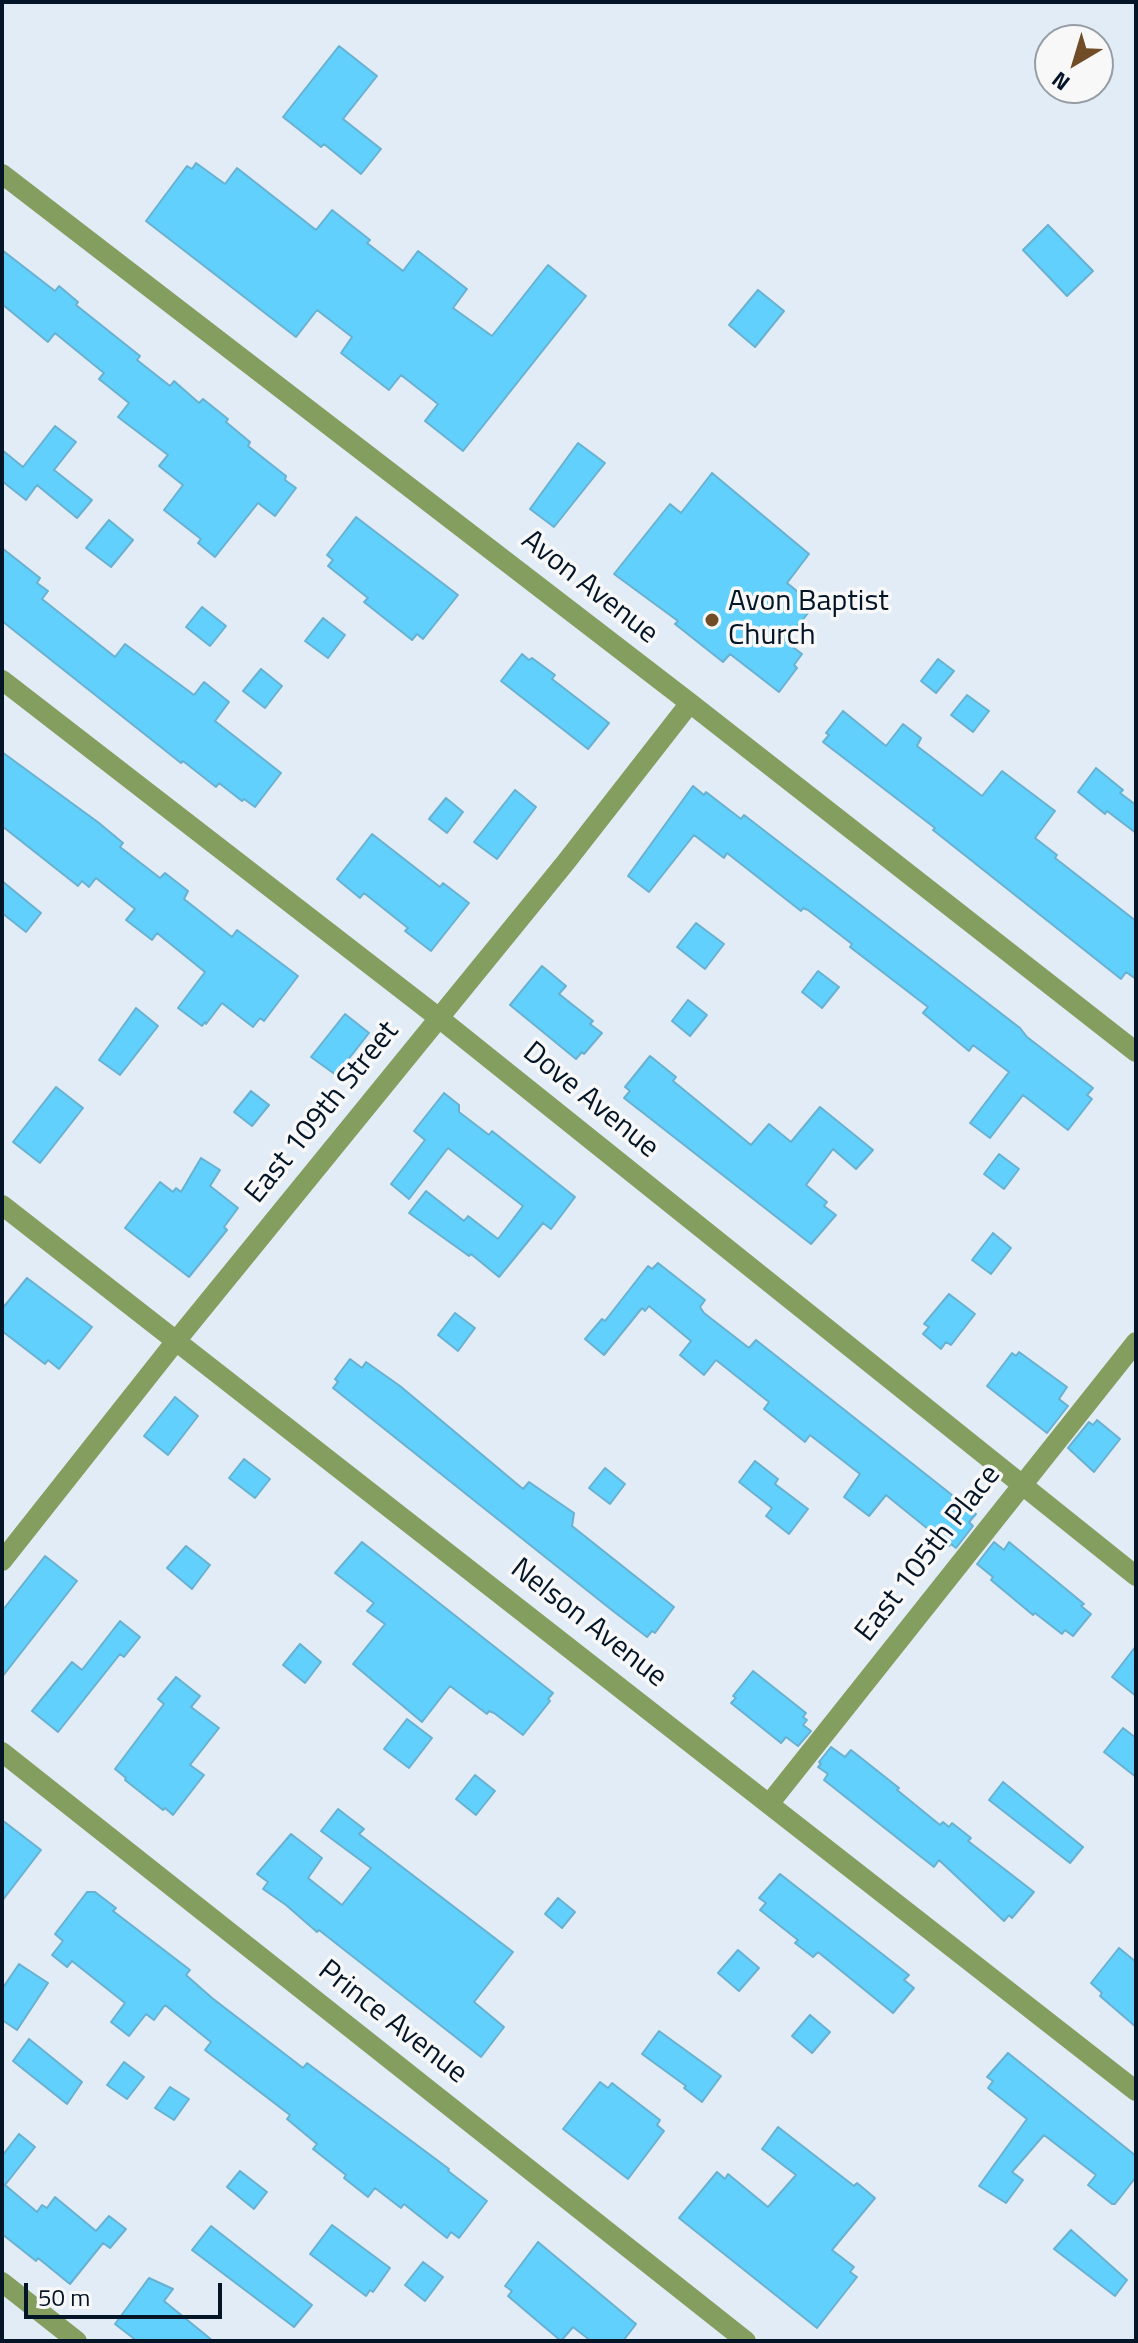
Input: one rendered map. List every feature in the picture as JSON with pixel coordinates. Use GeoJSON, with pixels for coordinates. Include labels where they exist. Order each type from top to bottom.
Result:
{"type":"FeatureCollection","features":[{"type":"Feature","properties":{"kind":"street"},"geometry":{"type":"LineString","coordinates":[[2,202],[9,179]]}},
{"type":"Feature","properties":{"kind":"street","name":"Avon Avenue"},"geometry":{"type":"LineString","coordinates":[[9,179],[690,703],[1136,1052]]}},
{"type":"Feature","properties":{"kind":"street","name":"Dove Avenue"},"geometry":{"type":"LineString","coordinates":[[2,680],[439,1018],[1136,1576]]}},
{"type":"Feature","properties":{"kind":"street","name":"East 109th Street"},"geometry":{"type":"LineString","coordinates":[[2,1561],[690,703]]}},
{"type":"Feature","properties":{"kind":"street","name":"Nelson Avenue"},"geometry":{"type":"LineString","coordinates":[[2,1205],[1136,2091]]}},
{"type":"Feature","properties":{"kind":"street","name":"East 105th Place"},"geometry":{"type":"LineString","coordinates":[[769,1804],[1136,1342]]}},
{"type":"Feature","properties":{"kind":"street","name":"Prince Avenue"},"geometry":{"type":"LineString","coordinates":[[2,1752],[746,2341]]}},
{"type":"Feature","properties":{"kind":"street"},"geometry":{"type":"LineString","coordinates":[[2,2282],[77,2341]]}},
{"type":"Feature","properties":{"kind":"building"},"geometry":{"type":"Polygon","coordinates":[[[339,46],[377,76],[343,119],[381,149],[361,174],[283,117],[339,46]]]}},
{"type":"Feature","properties":{"kind":"building"},"geometry":{"type":"Polygon","coordinates":[[[196,163],[225,184],[237,168],[316,230],[332,210],[403,271],[418,251],[467,289],[453,308],[492,336],[548,265],[586,296],[463,451],[425,421],[438,404],[401,375],[389,390],[341,353],[352,337],[317,310],[296,337],[146,221],[187,166],[192,169],[196,163]]]}},
{"type":"Feature","properties":{"kind":"building"},"geometry":{"type":"Polygon","coordinates":[[[1048,225],[1093,271],[1067,296],[1023,250],[1048,225]]]}},
{"type":"Feature","properties":{"kind":"building"},"geometry":{"type":"Polygon","coordinates":[[[2,250],[55,291],[59,286],[78,302],[76,305],[140,356],[137,360],[170,386],[174,381],[199,403],[203,399],[228,419],[226,422],[250,442],[248,446],[286,476],[285,480],[296,488],[275,516],[258,503],[215,557],[198,543],[201,539],[164,510],[183,485],[159,466],[168,455],[118,417],[129,403],[99,379],[104,373],[55,333],[48,342],[2,304],[2,250]]]}},
{"type":"Feature","properties":{"kind":"building"},"geometry":{"type":"Polygon","coordinates":[[[758,290],[784,311],[755,347],[729,325],[758,290]]]}},
{"type":"Feature","properties":{"kind":"building"},"geometry":{"type":"Polygon","coordinates":[[[55,426],[76,442],[54,470],[92,500],[77,518],[37,485],[26,500],[2,481],[2,450],[23,467],[55,426]]]}},
{"type":"Feature","properties":{"kind":"building"},"geometry":{"type":"Polygon","coordinates":[[[578,443],[605,463],[554,527],[530,509],[578,443]]]}},
{"type":"Feature","properties":{"kind":"building"},"geometry":{"type":"Polygon","coordinates":[[[712,473],[809,554],[787,583],[814,605],[786,642],[802,654],[794,665],[797,668],[779,692],[730,654],[723,662],[675,624],[678,621],[614,574],[670,504],[681,513],[712,473]]]}},
{"type":"Feature","properties":{"kind":"building"},"geometry":{"type":"Polygon","coordinates":[[[356,517],[458,595],[423,639],[417,634],[412,640],[364,602],[368,598],[328,566],[333,560],[327,555],[356,517]]]}},
{"type":"Feature","properties":{"kind":"building"},"geometry":{"type":"Polygon","coordinates":[[[109,520],[133,540],[111,567],[86,548],[109,520]]]}},
{"type":"Feature","properties":{"kind":"building"},"geometry":{"type":"Polygon","coordinates":[[[2,548],[40,578],[37,583],[48,591],[42,599],[115,657],[125,644],[194,695],[204,682],[229,702],[215,721],[281,773],[255,807],[219,783],[216,787],[183,761],[181,763],[2,621],[2,548]]]}},
{"type":"Feature","properties":{"kind":"building"},"geometry":{"type":"Polygon","coordinates":[[[202,607],[226,626],[210,646],[186,627],[202,607]]]}},
{"type":"Feature","properties":{"kind":"building"},"geometry":{"type":"Polygon","coordinates":[[[323,618],[345,635],[328,658],[305,641],[323,618]]]}},
{"type":"Feature","properties":{"kind":"building"},"geometry":{"type":"Polygon","coordinates":[[[522,654],[555,675],[552,679],[609,723],[588,749],[501,681],[522,654]]]}},
{"type":"Feature","properties":{"kind":"building"},"geometry":{"type":"Polygon","coordinates":[[[938,659],[954,671],[936,693],[921,681],[938,659]]]}},
{"type":"Feature","properties":{"kind":"building"},"geometry":{"type":"Polygon","coordinates":[[[261,669],[282,686],[265,708],[243,691],[261,669]]]}},
{"type":"Feature","properties":{"kind":"building"},"geometry":{"type":"Polygon","coordinates":[[[967,695],[989,711],[973,732],[951,715],[967,695]]]}},
{"type":"Feature","properties":{"kind":"building"},"geometry":{"type":"Polygon","coordinates":[[[843,711],[886,746],[903,724],[921,738],[917,746],[982,796],[1002,771],[1055,811],[1035,838],[1057,855],[1055,858],[1136,921],[1136,979],[1126,972],[1121,979],[933,830],[935,828],[823,742],[843,711]]]}},
{"type":"Feature","properties":{"kind":"building"},"geometry":{"type":"Polygon","coordinates":[[[2,752],[99,823],[123,843],[120,847],[160,878],[165,873],[188,891],[184,899],[232,937],[237,930],[298,976],[264,1021],[260,1018],[253,1027],[222,1003],[202,1026],[178,1008],[205,972],[157,933],[152,940],[126,920],[135,909],[96,878],[89,887],[82,881],[78,886],[2,826],[2,752]]]}},
{"type":"Feature","properties":{"kind":"building"},"geometry":{"type":"Polygon","coordinates":[[[1096,768],[1136,805],[1136,833],[1078,792],[1096,768]]]}},
{"type":"Feature","properties":{"kind":"building"},"geometry":{"type":"Polygon","coordinates":[[[693,786],[704,795],[706,792],[741,819],[744,815],[1093,1088],[1087,1095],[1092,1099],[1068,1130],[1023,1095],[990,1138],[970,1123],[1009,1072],[973,1045],[969,1051],[923,1013],[928,1007],[850,947],[852,944],[808,910],[803,908],[801,911],[727,853],[724,858],[694,835],[649,892],[628,876],[693,786]]]}},
{"type":"Feature","properties":{"kind":"building"},"geometry":{"type":"Polygon","coordinates":[[[515,790],[536,807],[497,859],[474,842],[515,790]]]}},
{"type":"Feature","properties":{"kind":"building"},"geometry":{"type":"Polygon","coordinates":[[[446,798],[463,812],[447,833],[429,819],[446,798]]]}},
{"type":"Feature","properties":{"kind":"building"},"geometry":{"type":"Polygon","coordinates":[[[372,834],[440,887],[443,883],[469,903],[431,951],[364,893],[360,898],[337,879],[372,834]]]}},
{"type":"Feature","properties":{"kind":"building"},"geometry":{"type":"Polygon","coordinates":[[[2,881],[41,913],[26,932],[2,913],[2,881]]]}},
{"type":"Feature","properties":{"kind":"building"},"geometry":{"type":"Polygon","coordinates":[[[696,923],[724,944],[705,969],[677,947],[696,923]]]}},
{"type":"Feature","properties":{"kind":"building"},"geometry":{"type":"Polygon","coordinates":[[[542,966],[566,986],[559,994],[593,1021],[590,1024],[602,1033],[576,1059],[510,1005],[542,966]]]}},
{"type":"Feature","properties":{"kind":"building"},"geometry":{"type":"Polygon","coordinates":[[[818,971],[839,987],[822,1008],[802,992],[818,971]]]}},
{"type":"Feature","properties":{"kind":"building"},"geometry":{"type":"Polygon","coordinates":[[[688,1000],[707,1015],[690,1036],[672,1021],[688,1000]]]}},
{"type":"Feature","properties":{"kind":"building"},"geometry":{"type":"Polygon","coordinates":[[[136,1008],[158,1026],[120,1075],[99,1060],[136,1008]]]}},
{"type":"Feature","properties":{"kind":"building"},"geometry":{"type":"Polygon","coordinates":[[[345,1014],[369,1033],[336,1075],[311,1057],[345,1014]]]}},
{"type":"Feature","properties":{"kind":"building"},"geometry":{"type":"Polygon","coordinates":[[[650,1056],[676,1077],[673,1081],[751,1145],[769,1124],[791,1142],[820,1107],[873,1150],[856,1169],[833,1149],[806,1185],[827,1202],[824,1206],[836,1215],[811,1244],[624,1098],[630,1091],[625,1087],[650,1056]]]}},
{"type":"Feature","properties":{"kind":"building"},"geometry":{"type":"Polygon","coordinates":[[[56,1087],[83,1108],[40,1163],[13,1142],[56,1087]]]}},
{"type":"Feature","properties":{"kind":"building"},"geometry":{"type":"Polygon","coordinates":[[[251,1091],[269,1105],[252,1126],[234,1112],[251,1091]]]}},
{"type":"Feature","properties":{"kind":"building"},"geometry":{"type":"Polygon","coordinates":[[[444,1093],[459,1105],[459,1112],[489,1135],[492,1131],[575,1197],[551,1229],[543,1223],[499,1277],[471,1254],[469,1256],[409,1213],[426,1191],[464,1221],[468,1216],[498,1239],[523,1206],[448,1148],[409,1199],[391,1184],[425,1140],[414,1131],[444,1093]]]}},
{"type":"Feature","properties":{"kind":"building"},"geometry":{"type":"Polygon","coordinates":[[[999,1154],[1019,1169],[1004,1189],[984,1174],[999,1154]]]}},
{"type":"Feature","properties":{"kind":"building"},"geometry":{"type":"Polygon","coordinates":[[[201,1158],[220,1170],[210,1186],[238,1208],[224,1227],[227,1230],[189,1277],[125,1228],[160,1182],[173,1192],[176,1188],[181,1192],[201,1158]]]}},
{"type":"Feature","properties":{"kind":"building"},"geometry":{"type":"Polygon","coordinates":[[[993,1233],[1011,1248],[991,1274],[972,1260],[993,1233]]]}},
{"type":"Feature","properties":{"kind":"building"},"geometry":{"type":"Polygon","coordinates":[[[658,1263],[705,1300],[700,1307],[704,1313],[749,1348],[756,1340],[976,1514],[969,1522],[973,1526],[956,1548],[951,1544],[949,1546],[886,1495],[869,1516],[844,1497],[860,1474],[810,1435],[805,1442],[764,1409],[769,1402],[716,1360],[704,1375],[680,1355],[691,1341],[649,1306],[645,1311],[642,1308],[604,1355],[585,1339],[602,1319],[605,1321],[648,1266],[652,1269],[658,1263]]]}},
{"type":"Feature","properties":{"kind":"building"},"geometry":{"type":"Polygon","coordinates":[[[27,1278],[92,1327],[59,1369],[48,1360],[45,1364],[2,1331],[2,1309],[27,1278]]]}},
{"type":"Feature","properties":{"kind":"building"},"geometry":{"type":"Polygon","coordinates":[[[949,1294],[975,1314],[951,1345],[946,1342],[941,1349],[923,1334],[929,1327],[924,1324],[949,1294]]]}},
{"type":"Feature","properties":{"kind":"building"},"geometry":{"type":"Polygon","coordinates":[[[455,1313],[475,1328],[458,1351],[438,1335],[455,1313]]]}},
{"type":"Feature","properties":{"kind":"building"},"geometry":{"type":"Polygon","coordinates":[[[1019,1352],[1067,1387],[1059,1399],[1068,1406],[1047,1433],[987,1386],[1012,1353],[1016,1356],[1019,1352]]]}},
{"type":"Feature","properties":{"kind":"building"},"geometry":{"type":"Polygon","coordinates":[[[350,1359],[362,1368],[366,1362],[400,1386],[523,1489],[529,1482],[574,1513],[572,1526],[674,1607],[655,1633],[652,1631],[647,1637],[333,1388],[338,1382],[335,1379],[350,1359]]]}},
{"type":"Feature","properties":{"kind":"building"},"geometry":{"type":"Polygon","coordinates":[[[175,1397],[198,1416],[168,1455],[144,1436],[175,1397]]]}},
{"type":"Feature","properties":{"kind":"building"},"geometry":{"type":"Polygon","coordinates":[[[1097,1420],[1120,1439],[1094,1472],[1068,1448],[1089,1422],[1093,1425],[1097,1420]]]}},
{"type":"Feature","properties":{"kind":"building"},"geometry":{"type":"Polygon","coordinates":[[[244,1459],[270,1479],[255,1498],[229,1478],[244,1459]]]}},
{"type":"Feature","properties":{"kind":"building"},"geometry":{"type":"Polygon","coordinates":[[[755,1461],[778,1479],[775,1484],[808,1509],[789,1534],[766,1516],[772,1508],[739,1482],[755,1461]]]}},
{"type":"Feature","properties":{"kind":"building"},"geometry":{"type":"Polygon","coordinates":[[[605,1468],[625,1484],[610,1504],[589,1488],[605,1468]]]}},
{"type":"Feature","properties":{"kind":"building"},"geometry":{"type":"Polygon","coordinates":[[[362,1542],[553,1693],[523,1735],[494,1713],[489,1711],[487,1714],[450,1686],[422,1722],[353,1664],[385,1624],[367,1611],[374,1603],[335,1573],[362,1542]]]}},
{"type":"Feature","properties":{"kind":"building"},"geometry":{"type":"Polygon","coordinates":[[[994,1542],[1004,1550],[1009,1542],[1084,1604],[1081,1606],[1091,1614],[1073,1636],[1065,1630],[1062,1634],[1035,1613],[1033,1615],[991,1580],[993,1577],[977,1564],[994,1542]]]}},
{"type":"Feature","properties":{"kind":"building"},"geometry":{"type":"Polygon","coordinates":[[[186,1546],[210,1565],[192,1589],[167,1568],[186,1546]]]}},
{"type":"Feature","properties":{"kind":"building"},"geometry":{"type":"Polygon","coordinates":[[[45,1556],[77,1581],[2,1677],[2,1611],[45,1556]]]}},
{"type":"Feature","properties":{"kind":"building"},"geometry":{"type":"Polygon","coordinates":[[[120,1621],[140,1637],[124,1657],[120,1654],[58,1732],[32,1711],[72,1662],[82,1670],[120,1621]]]}},
{"type":"Feature","properties":{"kind":"building"},"geometry":{"type":"Polygon","coordinates":[[[300,1644],[321,1662],[305,1683],[283,1665],[300,1644]]]}},
{"type":"Feature","properties":{"kind":"building"},"geometry":{"type":"Polygon","coordinates":[[[1136,1646],[1136,1696],[1112,1677],[1136,1646]]]}},
{"type":"Feature","properties":{"kind":"building"},"geometry":{"type":"Polygon","coordinates":[[[753,1671],[806,1713],[803,1717],[807,1720],[803,1725],[811,1731],[798,1746],[786,1737],[781,1743],[731,1703],[753,1671]]]}},
{"type":"Feature","properties":{"kind":"building"},"geometry":{"type":"Polygon","coordinates":[[[176,1677],[200,1696],[191,1707],[219,1728],[190,1765],[204,1775],[173,1815],[125,1780],[115,1769],[164,1704],[158,1699],[176,1677]]]}},
{"type":"Feature","properties":{"kind":"building"},"geometry":{"type":"Polygon","coordinates":[[[407,1719],[432,1738],[409,1768],[384,1749],[407,1719]]]}},
{"type":"Feature","properties":{"kind":"building"},"geometry":{"type":"Polygon","coordinates":[[[1123,1728],[1136,1738],[1136,1777],[1104,1752],[1123,1728]]]}},
{"type":"Feature","properties":{"kind":"building"},"geometry":{"type":"Polygon","coordinates":[[[831,1747],[845,1757],[851,1750],[940,1825],[943,1822],[949,1827],[952,1823],[971,1838],[968,1841],[1034,1892],[1012,1918],[1009,1915],[1004,1921],[939,1860],[934,1867],[824,1780],[828,1774],[818,1767],[819,1762],[831,1747]]]}},
{"type":"Feature","properties":{"kind":"building"},"geometry":{"type":"Polygon","coordinates":[[[475,1775],[495,1791],[476,1815],[456,1799],[475,1775]]]}},
{"type":"Feature","properties":{"kind":"building"},"geometry":{"type":"Polygon","coordinates":[[[1003,1782],[1083,1847],[1070,1863],[989,1800],[1003,1782]]]}},
{"type":"Feature","properties":{"kind":"building"},"geometry":{"type":"Polygon","coordinates":[[[338,1809],[364,1829],[359,1834],[513,1952],[474,2002],[504,2027],[481,2057],[263,1889],[268,1882],[257,1874],[291,1834],[322,1858],[308,1878],[342,1905],[371,1868],[321,1831],[338,1809]]]}},
{"type":"Feature","properties":{"kind":"building"},"geometry":{"type":"Polygon","coordinates":[[[2,1820],[41,1850],[2,1901],[2,1820]]]}},
{"type":"Feature","properties":{"kind":"building"},"geometry":{"type":"Polygon","coordinates":[[[780,1874],[909,1975],[904,1980],[914,1988],[893,2013],[818,1952],[813,1957],[795,1943],[798,1940],[760,1910],[766,1903],[759,1898],[780,1874]]]}},
{"type":"Feature","properties":{"kind":"building"},"geometry":{"type":"Polygon","coordinates":[[[87,1892],[95,1892],[116,1908],[113,1911],[190,1970],[186,1975],[212,1998],[303,2068],[307,2063],[487,2201],[459,2238],[451,2232],[447,2238],[404,2204],[401,2208],[375,2188],[368,2197],[344,2178],[346,2175],[313,2149],[317,2144],[287,2119],[290,2115],[205,2050],[211,2042],[165,2005],[154,2020],[146,2014],[129,2036],[111,2022],[125,2003],[72,1961],[67,1967],[52,1955],[63,1941],[55,1934],[87,1892]]]}},
{"type":"Feature","properties":{"kind":"building"},"geometry":{"type":"Polygon","coordinates":[[[558,1898],[575,1912],[562,1928],[545,1914],[558,1898]]]}},
{"type":"Feature","properties":{"kind":"building"},"geometry":{"type":"Polygon","coordinates":[[[1119,1948],[1136,1962],[1136,2027],[1100,1996],[1102,1993],[1091,1983],[1119,1948]]]}},
{"type":"Feature","properties":{"kind":"building"},"geometry":{"type":"Polygon","coordinates":[[[738,1950],[759,1968],[739,1991],[718,1973],[738,1950]]]}},
{"type":"Feature","properties":{"kind":"building"},"geometry":{"type":"Polygon","coordinates":[[[19,1964],[48,1983],[17,2030],[2,2020],[2,1989],[19,1964]]]}},
{"type":"Feature","properties":{"kind":"building"},"geometry":{"type":"Polygon","coordinates":[[[810,2015],[830,2032],[812,2053],[792,2036],[810,2015]]]}},
{"type":"Feature","properties":{"kind":"building"},"geometry":{"type":"Polygon","coordinates":[[[659,2031],[721,2076],[702,2102],[684,2088],[686,2086],[642,2054],[659,2031]]]}},
{"type":"Feature","properties":{"kind":"building"},"geometry":{"type":"Polygon","coordinates":[[[29,2039],[82,2082],[67,2104],[13,2061],[29,2039]]]}},
{"type":"Feature","properties":{"kind":"building"},"geometry":{"type":"Polygon","coordinates":[[[1008,2053],[1136,2156],[1136,2177],[1115,2204],[1088,2185],[1096,2175],[1044,2135],[1012,2172],[1023,2180],[1006,2203],[979,2186],[1027,2119],[988,2088],[993,2081],[987,2077],[1008,2053]]]}},
{"type":"Feature","properties":{"kind":"building"},"geometry":{"type":"Polygon","coordinates":[[[124,2062],[144,2077],[127,2099],[107,2085],[124,2062]]]}},
{"type":"Feature","properties":{"kind":"building"},"geometry":{"type":"Polygon","coordinates":[[[600,2082],[608,2088],[612,2083],[660,2120],[657,2125],[664,2131],[628,2179],[563,2129],[600,2082]]]}},
{"type":"Feature","properties":{"kind":"building"},"geometry":{"type":"Polygon","coordinates":[[[170,2087],[189,2099],[174,2120],[155,2108],[170,2087]]]}},
{"type":"Feature","properties":{"kind":"building"},"geometry":{"type":"Polygon","coordinates":[[[778,2127],[854,2186],[857,2183],[875,2198],[832,2250],[854,2267],[850,2272],[857,2277],[817,2328],[679,2218],[717,2172],[725,2179],[728,2174],[768,2207],[796,2175],[762,2149],[778,2127]]]}},
{"type":"Feature","properties":{"kind":"building"},"geometry":{"type":"Polygon","coordinates":[[[19,2134],[35,2147],[5,2185],[37,2212],[42,2205],[47,2208],[55,2197],[96,2231],[109,2216],[126,2229],[110,2248],[103,2243],[70,2284],[2,2234],[2,2156],[19,2134]]]}},
{"type":"Feature","properties":{"kind":"building"},"geometry":{"type":"Polygon","coordinates":[[[240,2171],[267,2192],[254,2209],[227,2187],[240,2171]]]}},
{"type":"Feature","properties":{"kind":"building"},"geometry":{"type":"Polygon","coordinates":[[[332,2225],[390,2268],[373,2292],[370,2290],[366,2296],[310,2254],[332,2225]]]}},
{"type":"Feature","properties":{"kind":"building"},"geometry":{"type":"Polygon","coordinates":[[[211,2226],[312,2305],[294,2327],[192,2250],[211,2226]]]}},
{"type":"Feature","properties":{"kind":"building"},"geometry":{"type":"Polygon","coordinates":[[[1071,2230],[1127,2280],[1115,2296],[1054,2249],[1071,2230]]]}},
{"type":"Feature","properties":{"kind":"building"},"geometry":{"type":"Polygon","coordinates":[[[538,2242],[636,2324],[623,2341],[591,2341],[573,2327],[561,2341],[508,2296],[512,2291],[505,2286],[538,2242]]]}},
{"type":"Feature","properties":{"kind":"building"},"geometry":{"type":"Polygon","coordinates":[[[423,2262],[443,2277],[425,2301],[405,2285],[423,2262]]]}},
{"type":"Feature","properties":{"kind":"building"},"geometry":{"type":"Polygon","coordinates":[[[149,2278],[173,2289],[164,2301],[213,2341],[137,2341],[115,2324],[149,2278]]]}},
{"type":"Feature","properties":{"kind":"place","name":"Avon Baptist Church"},"geometry":{"type":"Point","coordinates":[712,620]}}]}
